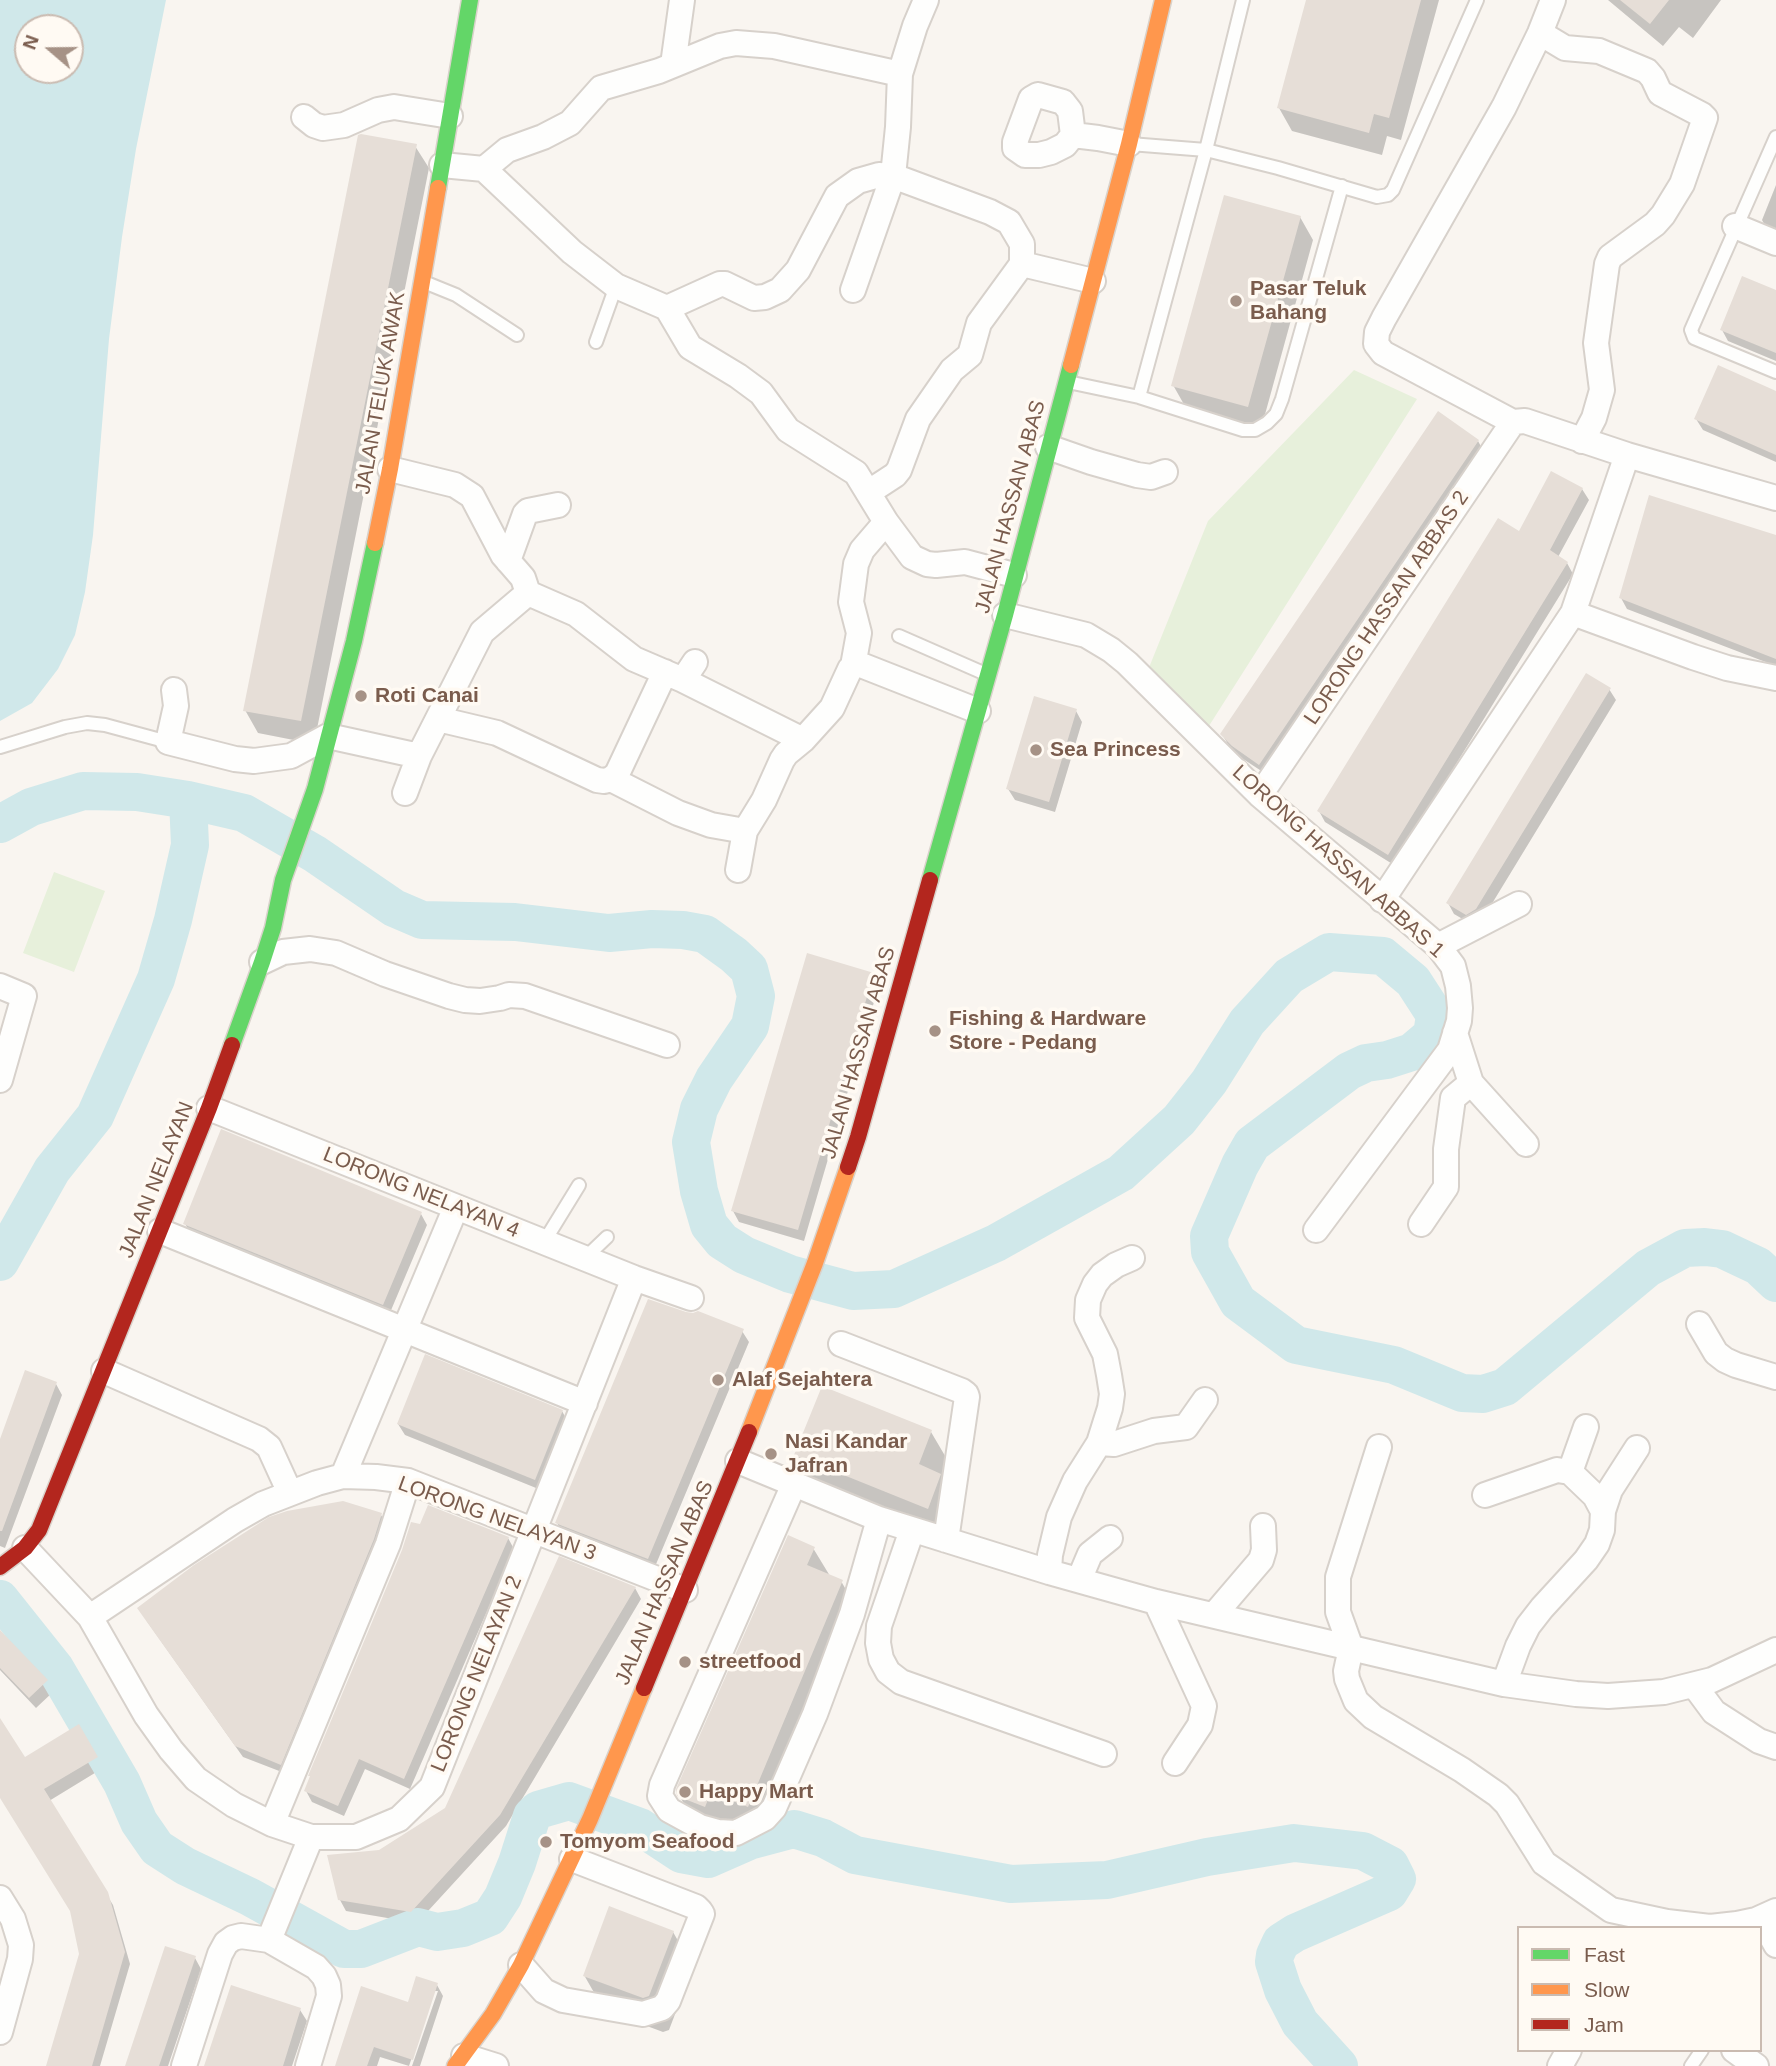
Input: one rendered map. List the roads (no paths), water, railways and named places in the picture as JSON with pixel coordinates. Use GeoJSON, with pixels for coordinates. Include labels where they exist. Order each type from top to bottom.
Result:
{"type":"FeatureCollection","features":[{"type":"Feature","properties":{"kind":"main road","name":"JALAN TELUK AWAK"},"geometry":{"type":"LineString","coordinates":[[315,789],[354,641],[390,469],[470,0]]}},
{"type":"Feature","properties":{"kind":"main road","name":"JALAN HASSAN ABAS"},"geometry":{"type":"LineString","coordinates":[[459,2061],[493,2014],[520,1965],[590,1819],[738,1461],[815,1263],[858,1137],[989,675],[1129,144],[1163,0]]}},
{"type":"Feature","properties":{"kind":"main road","name":"JALAN NELAYAN"},"geometry":{"type":"LineString","coordinates":[[10,1559],[39,1530],[209,1108],[262,962],[273,928],[283,880],[315,789]]}},
{"type":"Feature","properties":{"kind":"street"},"geometry":{"type":"LineString","coordinates":[[673,65],[682,0]]}},
{"type":"Feature","properties":{"kind":"street"},"geometry":{"type":"LineString","coordinates":[[853,290],[893,176],[900,74],[926,0]]}},
{"type":"Feature","properties":{"kind":"street"},"geometry":{"type":"LineString","coordinates":[[1553,0],[1504,107],[1384,318],[1377,331],[1376,344],[1383,353],[1513,422],[1525,421],[1627,455],[1776,498]]}},
{"type":"Feature","properties":{"kind":"street"},"geometry":{"type":"LineString","coordinates":[[1540,33],[1559,46],[1571,50],[1599,51],[1647,71],[1660,93],[1705,118],[1682,184],[1663,215],[1610,257],[1607,264],[1596,343],[1602,390],[1594,418],[1582,441]]}},
{"type":"Feature","properties":{"kind":"street"},"geometry":{"type":"LineString","coordinates":[[484,169],[507,150],[570,124],[601,88],[673,65],[720,46],[774,46],[900,74]]}},
{"type":"Feature","properties":{"kind":"street"},"geometry":{"type":"LineString","coordinates":[[304,117],[318,127],[330,128],[355,121],[378,110],[394,107],[450,116]]}},
{"type":"Feature","properties":{"kind":"street"},"geometry":{"type":"LineString","coordinates":[[1073,135],[1129,144]]}},
{"type":"Feature","properties":{"kind":"street"},"geometry":{"type":"LineString","coordinates":[[442,165],[484,169],[572,252],[616,286],[667,308],[690,347],[761,393],[788,430],[851,469],[860,478],[886,522],[912,557],[920,562],[936,565],[965,562],[1014,575]]}},
{"type":"Feature","properties":{"kind":"street"},"geometry":{"type":"LineString","coordinates":[[667,308],[720,284],[754,298],[765,297],[780,290],[798,270],[837,196],[858,181],[879,175],[893,176],[990,212],[1009,222],[1022,244],[1022,264],[979,323],[970,355],[952,370],[918,419],[899,470],[869,492]]}},
{"type":"Feature","properties":{"kind":"street"},"geometry":{"type":"LineString","coordinates":[[1735,226],[1776,243]]}},
{"type":"Feature","properties":{"kind":"street"},"geometry":{"type":"LineString","coordinates":[[1022,264],[1093,281]]}},
{"type":"Feature","properties":{"kind":"street","name":"LORONG HASSAN ABBAS 2"},"geometry":{"type":"LineString","coordinates":[[1260,795],[1513,422]]}},
{"type":"Feature","properties":{"kind":"street"},"geometry":{"type":"LineString","coordinates":[[1048,446],[1138,475],[1151,477],[1165,472]]}},
{"type":"Feature","properties":{"kind":"street"},"geometry":{"type":"LineString","coordinates":[[1382,900],[1573,612],[1627,455]]}},
{"type":"Feature","properties":{"kind":"street"},"geometry":{"type":"LineString","coordinates":[[390,469],[443,482],[472,496],[500,549],[523,578],[528,593],[576,614],[634,659],[681,672],[803,740]]}},
{"type":"Feature","properties":{"kind":"street"},"geometry":{"type":"LineString","coordinates":[[508,561],[524,514],[558,505]]}},
{"type":"Feature","properties":{"kind":"street"},"geometry":{"type":"LineString","coordinates":[[737,870],[745,831],[764,800],[782,760],[832,708],[853,666],[859,633],[851,602],[856,564],[862,550],[886,522]]}},
{"type":"Feature","properties":{"kind":"street"},"geometry":{"type":"LineString","coordinates":[[405,793],[419,756],[482,632],[528,593]]}},
{"type":"Feature","properties":{"kind":"street"},"geometry":{"type":"LineString","coordinates":[[1573,612],[1693,657],[1727,668],[1776,678]]}},
{"type":"Feature","properties":{"kind":"street","name":"LORONG HASSAN ABBAS 1"},"geometry":{"type":"LineString","coordinates":[[1005,615],[1086,635],[1111,650],[1260,795],[1438,946],[1453,966],[1458,986],[1459,1021],[1450,1050],[1316,1230]]}},
{"type":"Feature","properties":{"kind":"street"},"geometry":{"type":"LineString","coordinates":[[853,666],[861,665],[978,711]]}},
{"type":"Feature","properties":{"kind":"street"},"geometry":{"type":"LineString","coordinates":[[438,719],[498,733],[604,781],[617,774],[681,672]]}},
{"type":"Feature","properties":{"kind":"street"},"geometry":{"type":"LineString","coordinates":[[174,690],[174,717],[168,743],[235,760],[254,761],[291,756],[328,736],[419,756]]}},
{"type":"Feature","properties":{"kind":"street"},"geometry":{"type":"LineString","coordinates":[[611,779],[678,813],[711,825],[745,831]]}},
{"type":"Feature","properties":{"kind":"street"},"geometry":{"type":"LineString","coordinates":[[1438,946],[1519,904]]}},
{"type":"Feature","properties":{"kind":"street"},"geometry":{"type":"LineString","coordinates":[[262,962],[283,952],[310,948],[336,953],[385,974],[449,996],[480,1001],[509,995],[525,996],[667,1045]]}},
{"type":"Feature","properties":{"kind":"street"},"geometry":{"type":"LineString","coordinates":[[0,986],[21,993],[24,998],[0,1080]]}},
{"type":"Feature","properties":{"kind":"street"},"geometry":{"type":"LineString","coordinates":[[1455,1033],[1471,1083],[1526,1144]]}},
{"type":"Feature","properties":{"kind":"street"},"geometry":{"type":"LineString","coordinates":[[1421,1224],[1446,1188],[1453,1098],[1471,1083]]}},
{"type":"Feature","properties":{"kind":"street","name":"LORONG NELAYAN 4"},"geometry":{"type":"LineString","coordinates":[[209,1108],[634,1278],[691,1298]]}},
{"type":"Feature","properties":{"kind":"street"},"geometry":{"type":"LineString","coordinates":[[343,1476],[456,1207]]}},
{"type":"Feature","properties":{"kind":"street"},"geometry":{"type":"LineString","coordinates":[[160,1231],[585,1404]]}},
{"type":"Feature","properties":{"kind":"street"},"geometry":{"type":"LineString","coordinates":[[1049,1572],[1059,1517],[1075,1481],[1099,1443],[1108,1419],[1112,1394],[1105,1354],[1090,1324],[1087,1311],[1095,1283],[1116,1265],[1132,1258]]}},
{"type":"Feature","properties":{"kind":"street","name":"LORONG NELAYAN 2"},"geometry":{"type":"LineString","coordinates":[[10,1559],[90,1617],[146,1715],[171,1750],[196,1779],[234,1805],[272,1825],[311,1837],[356,1837],[399,1819],[432,1787],[634,1278]]}},
{"type":"Feature","properties":{"kind":"street"},"geometry":{"type":"LineString","coordinates":[[1699,1324],[1716,1353],[1725,1360],[1736,1366],[1776,1377]]}},
{"type":"Feature","properties":{"kind":"street"},"geometry":{"type":"LineString","coordinates":[[841,1344],[966,1394],[966,1411],[946,1540]]}},
{"type":"Feature","properties":{"kind":"street"},"geometry":{"type":"LineString","coordinates":[[104,1371],[260,1439],[269,1447],[290,1493]]}},
{"type":"Feature","properties":{"kind":"street"},"geometry":{"type":"LineString","coordinates":[[1099,1443],[1114,1444],[1154,1432],[1185,1427],[1205,1400]]}},
{"type":"Feature","properties":{"kind":"street"},"geometry":{"type":"LineString","coordinates":[[1570,1472],[1586,1427]]}},
{"type":"Feature","properties":{"kind":"street"},"geometry":{"type":"LineString","coordinates":[[1379,1447],[1338,1577],[1338,1612],[1351,1648],[1346,1671],[1352,1694],[1373,1717],[1462,1770],[1497,1795],[1507,1804],[1544,1863],[1611,1919],[1688,1926]]}},
{"type":"Feature","properties":{"kind":"street"},"geometry":{"type":"LineString","coordinates":[[1504,1684],[1528,1626],[1597,1544],[1610,1490],[1637,1448]]}},
{"type":"Feature","properties":{"kind":"street"},"geometry":{"type":"LineString","coordinates":[[738,1461],[879,1519],[1049,1572],[1156,1602],[1504,1684],[1608,1696],[1664,1692],[1712,1680],[1776,1650]]}},
{"type":"Feature","properties":{"kind":"street"},"geometry":{"type":"LineString","coordinates":[[1485,1495],[1553,1470],[1570,1472],[1595,1496],[1603,1511]]}},
{"type":"Feature","properties":{"kind":"street","name":"LORONG NELAYAN 3"},"geometry":{"type":"LineString","coordinates":[[90,1617],[263,1504],[343,1476],[408,1481],[685,1590]]}},
{"type":"Feature","properties":{"kind":"street"},"geometry":{"type":"LineString","coordinates":[[272,1825],[388,1544],[408,1481]]}},
{"type":"Feature","properties":{"kind":"street"},"geometry":{"type":"LineString","coordinates":[[794,1484],[662,1785],[660,1796],[669,1810],[700,1827],[736,1833],[765,1818],[774,1808],[815,1714],[852,1614],[879,1519]]}},
{"type":"Feature","properties":{"kind":"street"},"geometry":{"type":"LineString","coordinates":[[1214,1615],[1261,1560],[1264,1550],[1263,1527]]}},
{"type":"Feature","properties":{"kind":"street"},"geometry":{"type":"LineString","coordinates":[[912,1530],[879,1626],[881,1659],[888,1672],[901,1682],[1104,1754]]}},
{"type":"Feature","properties":{"kind":"street"},"geometry":{"type":"LineString","coordinates":[[1079,1580],[1090,1554],[1110,1538]]}},
{"type":"Feature","properties":{"kind":"street"},"geometry":{"type":"LineString","coordinates":[[1156,1602],[1204,1706],[1200,1725],[1175,1763]]}},
{"type":"Feature","properties":{"kind":"street"},"geometry":{"type":"LineString","coordinates":[[1694,1685],[1714,1712],[1759,1741],[1776,1747]]}},
{"type":"Feature","properties":{"kind":"street"},"geometry":{"type":"LineString","coordinates":[[184,2066],[220,1954],[226,1943],[276,1922],[311,1837]]}},
{"type":"Feature","properties":{"kind":"street"},"geometry":{"type":"LineString","coordinates":[[520,1965],[544,1991],[563,2000],[643,2014],[662,2008],[668,2001],[701,1911],[572,1859]]}},
{"type":"Feature","properties":{"kind":"street"},"geometry":{"type":"LineString","coordinates":[[0,1898],[13,1919],[21,1945],[20,1959],[0,2032]]}},
{"type":"Feature","properties":{"kind":"street"},"geometry":{"type":"LineString","coordinates":[[1719,1926],[1771,1914],[1771,1936],[1776,1945]]}},
{"type":"Feature","properties":{"kind":"street"},"geometry":{"type":"LineString","coordinates":[[276,1922],[324,1976],[328,1985],[329,1996],[308,2066]]}},
{"type":"Feature","properties":{"kind":"street"},"geometry":{"type":"LineString","coordinates":[[1737,2052],[1756,2066]]}},
{"type":"Feature","properties":{"kind":"street"},"geometry":{"type":"LineString","coordinates":[[459,2061],[496,2066]]}},
{"type":"Feature","properties":{"kind":"lane"},"geometry":{"type":"LineString","coordinates":[[1139,397],[1206,150],[1243,0]]}},
{"type":"Feature","properties":{"kind":"lane"},"geometry":{"type":"LineString","coordinates":[[1129,144],[1206,150],[1377,197],[1388,194],[1393,190],[1477,0]]}},
{"type":"Feature","properties":{"kind":"lane"},"geometry":{"type":"LineString","coordinates":[[1776,137],[1691,330],[1694,338],[1776,372]]}},
{"type":"Feature","properties":{"kind":"lane"},"geometry":{"type":"LineString","coordinates":[[1066,382],[1139,397],[1243,430],[1255,430],[1267,423],[1276,414],[1282,400],[1342,186]]}},
{"type":"Feature","properties":{"kind":"lane"},"geometry":{"type":"LineString","coordinates":[[423,281],[456,295],[517,335]]}},
{"type":"Feature","properties":{"kind":"lane"},"geometry":{"type":"LineString","coordinates":[[596,342],[616,286]]}},
{"type":"Feature","properties":{"kind":"lane"},"geometry":{"type":"LineString","coordinates":[[899,636],[989,675]]}},
{"type":"Feature","properties":{"kind":"lane"},"geometry":{"type":"LineString","coordinates":[[0,747],[87,723],[104,725],[168,743]]}},
{"type":"Feature","properties":{"kind":"lane"},"geometry":{"type":"LineString","coordinates":[[544,1242],[579,1185]]}},
{"type":"Feature","properties":{"kind":"lane"},"geometry":{"type":"LineString","coordinates":[[585,1258],[607,1237]]}},
{"type":"Feature","properties":{"kind":"water"},"geometry":{"type":"Polygon","coordinates":[[[0,0],[166,0],[136,149],[122,237],[109,339],[93,535],[85,592],[75,635],[58,669],[32,703],[0,721],[0,0]]]}},
{"type":"Feature","properties":{"kind":"waterway"},"geometry":{"type":"LineString","coordinates":[[0,824],[31,807],[83,791],[137,792],[244,813],[315,854],[394,908],[422,920],[515,922],[609,933],[652,929],[705,934],[749,969],[756,996],[750,1026],[714,1079],[699,1109],[691,1142],[699,1191],[709,1225],[722,1241],[744,1255],[790,1274],[853,1291],[894,1289],[996,1243],[1121,1173],[1179,1120],[1209,1082],[1247,1022],[1289,976],[1329,952],[1383,956],[1413,981],[1435,1015],[1432,1035],[1412,1052],[1366,1063],[1349,1071],[1252,1144],[1209,1236],[1210,1252],[1238,1302],[1296,1345],[1394,1365],[1462,1393],[1483,1394],[1505,1387],[1648,1268],[1685,1248],[1722,1249],[1758,1266],[1776,1283]]}},
{"type":"Feature","properties":{"kind":"waterway"},"geometry":{"type":"LineString","coordinates":[[0,1262],[52,1170],[95,1116],[156,979],[190,845],[188,800]]}},
{"type":"Feature","properties":{"kind":"waterway"},"geometry":{"type":"LineString","coordinates":[[0,1599],[55,1668],[122,1783],[139,1822],[157,1848],[185,1866],[250,1897],[344,1949],[361,1949],[418,1927],[437,1932],[463,1928],[490,1917],[503,1897],[532,1816],[538,1810],[569,1801],[640,1827],[681,1854],[708,1859],[749,1841],[794,1829],[823,1838],[855,1855],[1011,1884],[1107,1880],[1207,1857],[1294,1843],[1363,1851],[1390,1865],[1397,1879],[1389,1892],[1295,1933],[1281,1942],[1274,1962],[1283,1990],[1300,2023],[1339,2066]]}},
{"type":"Feature","properties":{"kind":"place","name":"Pasar Teluk Bahang"},"geometry":{"type":"Point","coordinates":[1236,301]}},
{"type":"Feature","properties":{"kind":"place","name":"Roti Canai"},"geometry":{"type":"Point","coordinates":[361,696]}},
{"type":"Feature","properties":{"kind":"place","name":"Sea Princess"},"geometry":{"type":"Point","coordinates":[1036,750]}},
{"type":"Feature","properties":{"kind":"place","name":"Fishing & Hardware Store - Pedang"},"geometry":{"type":"Point","coordinates":[935,1031]}},
{"type":"Feature","properties":{"kind":"place","name":"Alaf Sejahtera"},"geometry":{"type":"Point","coordinates":[718,1380]}},
{"type":"Feature","properties":{"kind":"place","name":"Nasi Kandar Jafran"},"geometry":{"type":"Point","coordinates":[771,1454]}},
{"type":"Feature","properties":{"kind":"place","name":"streetfood"},"geometry":{"type":"Point","coordinates":[685,1662]}},
{"type":"Feature","properties":{"kind":"place","name":"Happy Mart"},"geometry":{"type":"Point","coordinates":[685,1792]}},
{"type":"Feature","properties":{"kind":"place","name":"Tomyom Seafood"},"geometry":{"type":"Point","coordinates":[546,1842]}}]}
